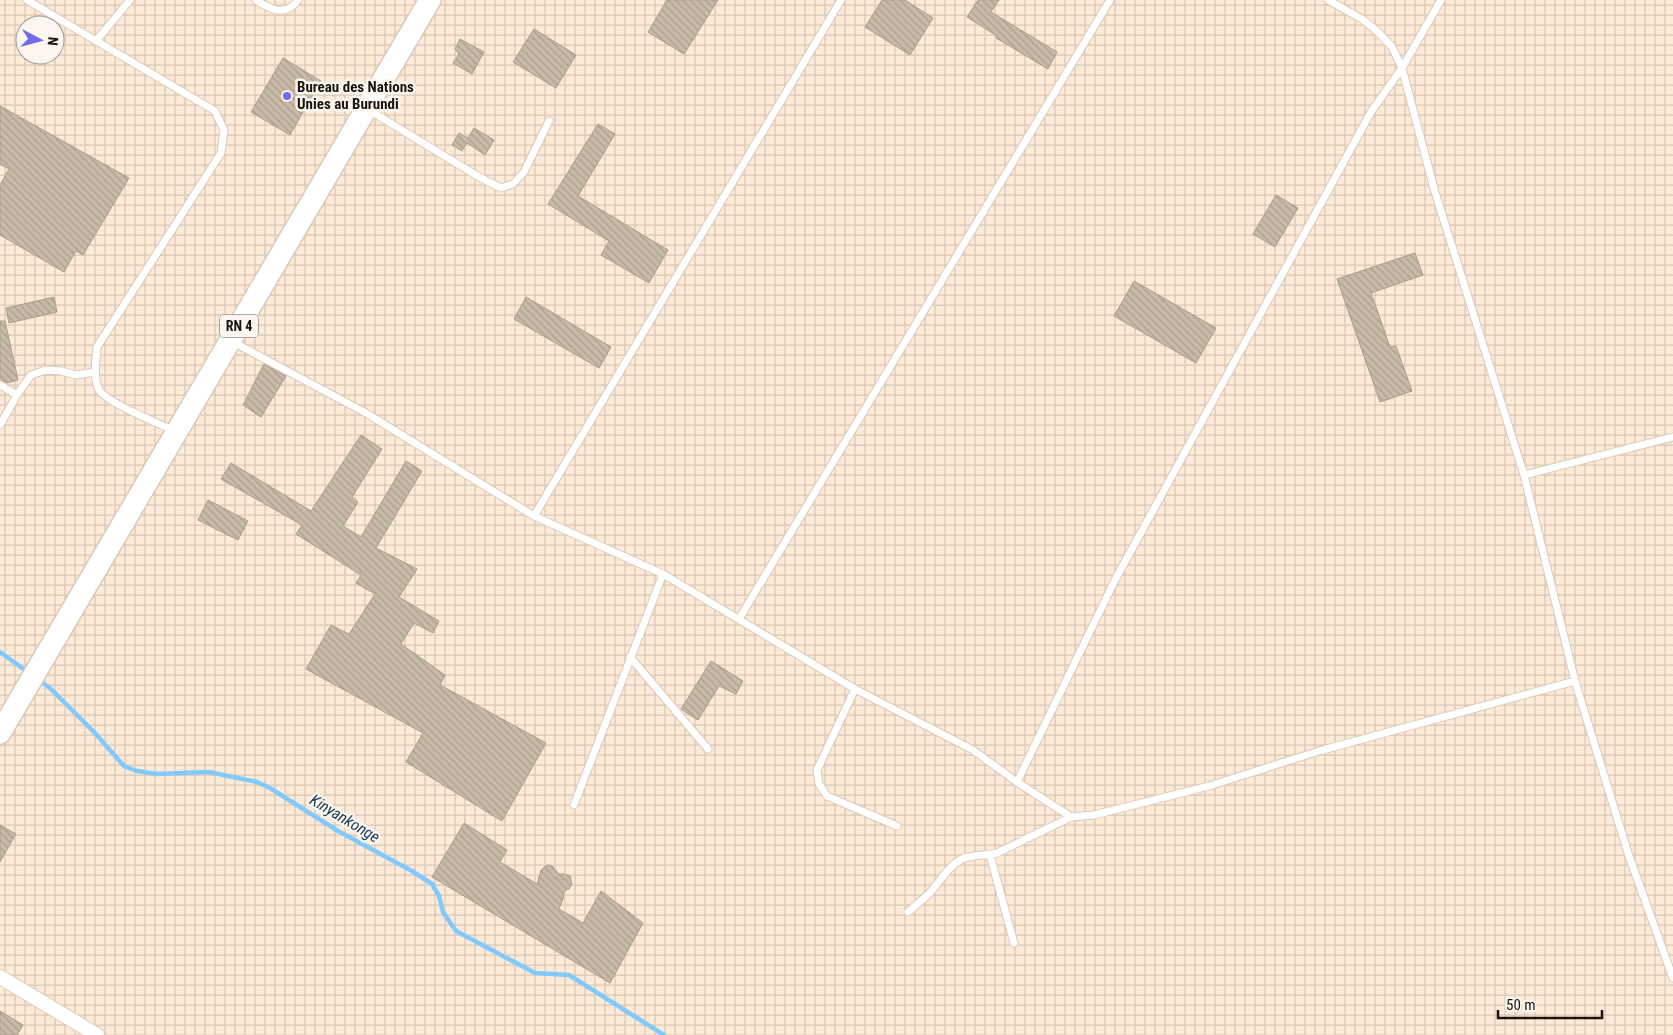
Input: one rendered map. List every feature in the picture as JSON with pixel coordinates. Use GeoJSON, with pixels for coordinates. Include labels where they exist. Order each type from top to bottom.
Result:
{"type":"FeatureCollection","features":[{"type":"Feature","properties":{"kind":"main road","name":"RN 4"},"geometry":{"type":"LineString","coordinates":[[0,733],[430,0]]}},
{"type":"Feature","properties":{"kind":"street"},"geometry":{"type":"LineString","coordinates":[[0,977],[97,1035]]}},
{"type":"Feature","properties":{"kind":"lane"},"geometry":{"type":"LineString","coordinates":[[27,0],[215,111],[224,130],[220,153],[97,347],[95,372],[99,389],[117,404],[176,431]]}},
{"type":"Feature","properties":{"kind":"lane"},"geometry":{"type":"LineString","coordinates":[[96,40],[130,0]]}},
{"type":"Feature","properties":{"kind":"lane"},"geometry":{"type":"LineString","coordinates":[[256,0],[268,8],[283,11],[294,7],[298,0]]}},
{"type":"Feature","properties":{"kind":"lane"},"geometry":{"type":"LineString","coordinates":[[534,516],[841,0]]}},
{"type":"Feature","properties":{"kind":"lane"},"geometry":{"type":"LineString","coordinates":[[739,619],[1110,0]]}},
{"type":"Feature","properties":{"kind":"lane"},"geometry":{"type":"LineString","coordinates":[[1328,0],[1362,19],[1378,32],[1392,47],[1402,68],[1435,192],[1524,475],[1575,681],[1628,853],[1673,978]]}},
{"type":"Feature","properties":{"kind":"lane"},"geometry":{"type":"LineString","coordinates":[[1017,782],[1120,572],[1371,112],[1402,68],[1441,0]]}},
{"type":"Feature","properties":{"kind":"lane"},"geometry":{"type":"LineString","coordinates":[[366,109],[479,177],[501,188],[513,184],[524,172],[549,121]]}},
{"type":"Feature","properties":{"kind":"lane"},"geometry":{"type":"LineString","coordinates":[[231,340],[366,413],[534,516],[663,574],[855,689],[973,750],[1017,782],[1071,817]]}},
{"type":"Feature","properties":{"kind":"lane"},"geometry":{"type":"LineString","coordinates":[[0,425],[16,395],[31,375],[46,370],[76,375],[95,372]]}},
{"type":"Feature","properties":{"kind":"lane"},"geometry":{"type":"LineString","coordinates":[[0,385],[16,395]]}},
{"type":"Feature","properties":{"kind":"lane"},"geometry":{"type":"LineString","coordinates":[[1524,475],[1673,437]]}},
{"type":"Feature","properties":{"kind":"lane"},"geometry":{"type":"LineString","coordinates":[[574,805],[663,574]]}},
{"type":"Feature","properties":{"kind":"lane"},"geometry":{"type":"LineString","coordinates":[[630,657],[708,749]]}},
{"type":"Feature","properties":{"kind":"lane"},"geometry":{"type":"LineString","coordinates":[[908,912],[929,894],[962,859],[982,854],[990,855],[1020,843],[1071,817],[1110,811],[1209,786],[1319,751],[1575,681]]}},
{"type":"Feature","properties":{"kind":"lane"},"geometry":{"type":"LineString","coordinates":[[855,689],[817,770],[819,784],[828,796],[897,826]]}},
{"type":"Feature","properties":{"kind":"lane"},"geometry":{"type":"LineString","coordinates":[[990,855],[1014,943]]}},
{"type":"Feature","properties":{"kind":"shaded area"},"geometry":{"type":"Polygon","coordinates":[[[0,0],[1673,0],[1673,1035],[0,1035],[0,0]]]}},
{"type":"Feature","properties":{"kind":"building"},"geometry":{"type":"Polygon","coordinates":[[[667,0],[718,0],[684,54],[648,32],[667,0]]]}},
{"type":"Feature","properties":{"kind":"building"},"geometry":{"type":"Polygon","coordinates":[[[882,0],[905,0],[933,18],[910,55],[865,27],[882,0]]]}},
{"type":"Feature","properties":{"kind":"building"},"geometry":{"type":"Polygon","coordinates":[[[978,0],[999,0],[991,12],[1057,52],[1048,69],[996,38],[997,36],[967,17],[978,0]]]}},
{"type":"Feature","properties":{"kind":"building"},"geometry":{"type":"Polygon","coordinates":[[[534,29],[576,55],[556,88],[513,62],[534,29]]]}},
{"type":"Feature","properties":{"kind":"building"},"geometry":{"type":"Polygon","coordinates":[[[460,39],[484,52],[472,74],[453,63],[459,54],[455,49],[460,39]]]}},
{"type":"Feature","properties":{"kind":"building"},"geometry":{"type":"Polygon","coordinates":[[[283,58],[321,81],[290,135],[251,112],[283,58]]]}},
{"type":"Feature","properties":{"kind":"building"},"geometry":{"type":"Polygon","coordinates":[[[0,106],[129,178],[83,255],[76,251],[64,272],[0,235],[0,185],[9,169],[0,164],[0,106]]]}},
{"type":"Feature","properties":{"kind":"building"},"geometry":{"type":"Polygon","coordinates":[[[598,124],[615,134],[578,196],[668,250],[649,283],[601,255],[609,241],[548,204],[598,124]]]}},
{"type":"Feature","properties":{"kind":"building"},"geometry":{"type":"Polygon","coordinates":[[[474,128],[494,140],[485,155],[467,143],[462,151],[452,145],[459,133],[468,138],[474,128]]]}},
{"type":"Feature","properties":{"kind":"building"},"geometry":{"type":"Polygon","coordinates":[[[1276,195],[1298,208],[1275,247],[1253,234],[1276,195]]]}},
{"type":"Feature","properties":{"kind":"building"},"geometry":{"type":"Polygon","coordinates":[[[1415,253],[1423,275],[1371,293],[1390,347],[1396,346],[1412,391],[1380,402],[1337,279],[1415,253]]]}},
{"type":"Feature","properties":{"kind":"building"},"geometry":{"type":"Polygon","coordinates":[[[1134,281],[1216,328],[1196,363],[1114,316],[1134,281]]]}},
{"type":"Feature","properties":{"kind":"building"},"geometry":{"type":"Polygon","coordinates":[[[54,297],[57,312],[9,323],[6,308],[54,297]]]}},
{"type":"Feature","properties":{"kind":"building"},"geometry":{"type":"Polygon","coordinates":[[[526,297],[611,347],[599,368],[514,319],[526,297]]]}},
{"type":"Feature","properties":{"kind":"building"},"geometry":{"type":"Polygon","coordinates":[[[0,321],[5,321],[18,380],[7,383],[1,380],[0,376],[0,321]]]}},
{"type":"Feature","properties":{"kind":"building"},"geometry":{"type":"Polygon","coordinates":[[[264,364],[286,376],[261,417],[243,405],[264,364]]]}},
{"type":"Feature","properties":{"kind":"building"},"geometry":{"type":"Polygon","coordinates":[[[361,435],[382,449],[352,497],[358,502],[343,526],[361,537],[406,461],[422,471],[376,548],[417,569],[399,597],[439,621],[433,633],[414,623],[401,644],[445,675],[440,685],[546,743],[502,821],[406,762],[423,733],[306,669],[331,625],[349,634],[375,594],[356,583],[361,575],[296,534],[302,525],[221,479],[231,463],[311,511],[361,435]]]}},
{"type":"Feature","properties":{"kind":"building"},"geometry":{"type":"Polygon","coordinates":[[[208,500],[248,521],[238,540],[198,520],[208,500]]]}},
{"type":"Feature","properties":{"kind":"building"},"geometry":{"type":"Polygon","coordinates":[[[711,661],[743,681],[736,694],[719,686],[698,720],[681,709],[711,661]]]}},
{"type":"Feature","properties":{"kind":"building"},"geometry":{"type":"Polygon","coordinates":[[[464,823],[507,850],[500,862],[537,884],[541,870],[547,865],[552,866],[559,874],[570,876],[572,884],[569,889],[564,891],[559,909],[583,923],[601,891],[643,923],[610,983],[432,877],[464,823]]]}},
{"type":"Feature","properties":{"kind":"building"},"geometry":{"type":"Polygon","coordinates":[[[0,825],[16,834],[0,862],[0,825]]]}},
{"type":"Feature","properties":{"kind":"building"},"geometry":{"type":"Polygon","coordinates":[[[0,1011],[23,1025],[17,1035],[0,1035],[0,1011]]]}},
{"type":"Feature","properties":{"kind":"waterway","name":"Kinyankonge"},"geometry":{"type":"LineString","coordinates":[[0,652],[29,673]]}},
{"type":"Feature","properties":{"kind":"waterway","name":"Kinyankonge"},"geometry":{"type":"LineString","coordinates":[[39,680],[51,689],[94,732],[124,766],[137,771],[157,774],[209,772],[257,782],[270,788],[338,831],[412,871],[432,884],[439,896],[443,912],[456,931],[535,973],[569,975],[664,1035]]}},
{"type":"Feature","properties":{"kind":"place","name":"Bureau des Nations Unies au Burundi"},"geometry":{"type":"Point","coordinates":[287,96]}}]}
